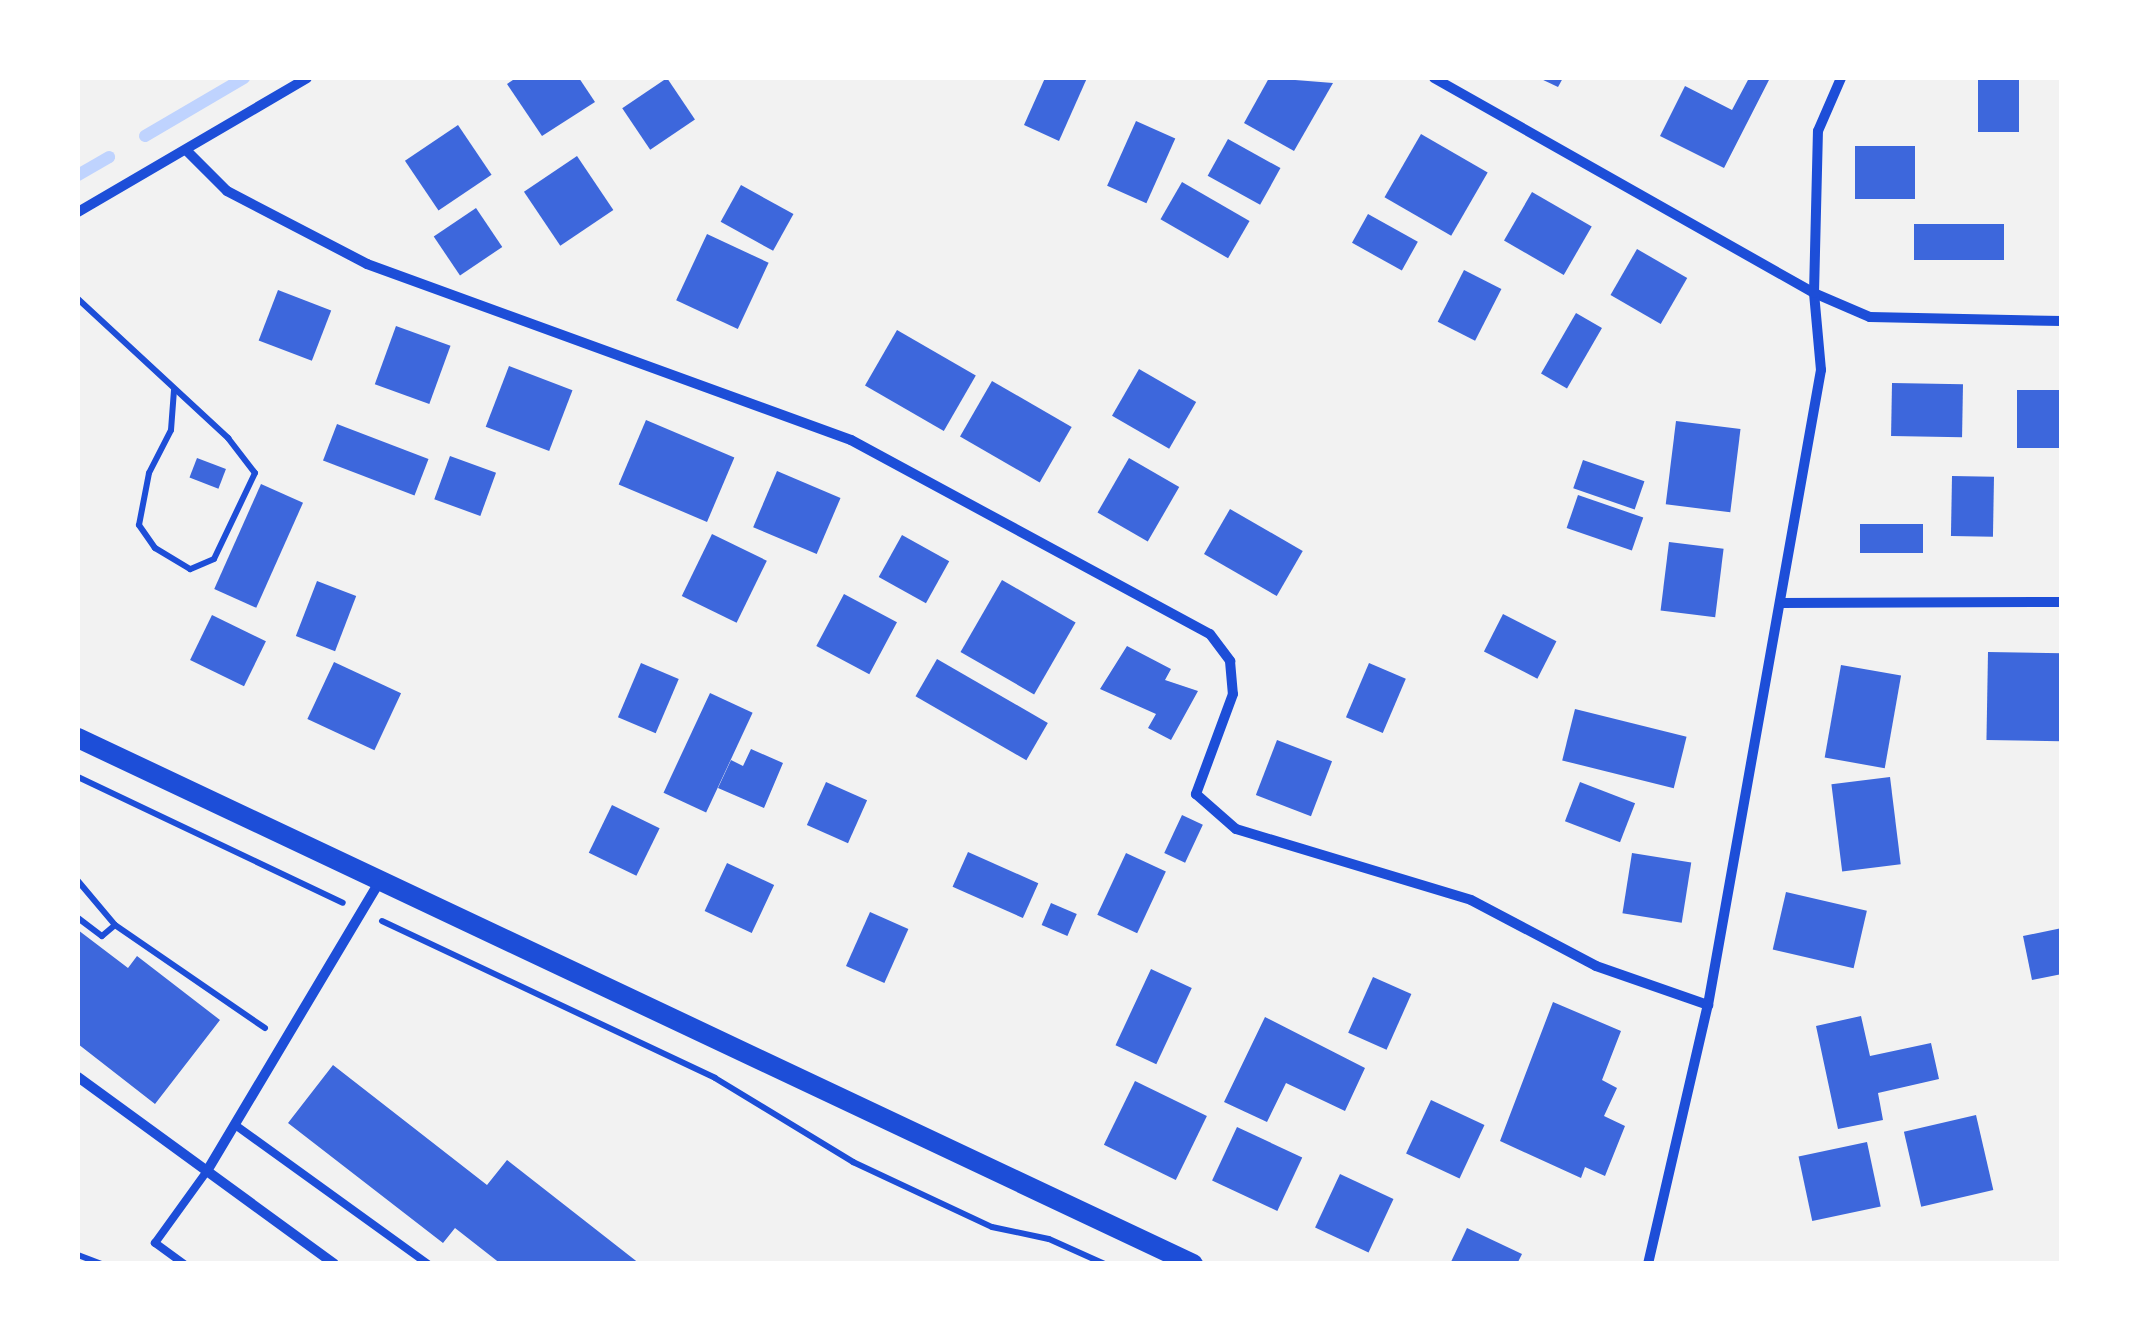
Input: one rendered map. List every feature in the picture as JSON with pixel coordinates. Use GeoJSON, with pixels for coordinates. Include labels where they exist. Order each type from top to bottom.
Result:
{"type":"FeatureCollection","features":[{"type":"Feature","properties":{"kind":"main road"},"geometry":{"type":"LineString","coordinates":[[78,738],[1186,1262]]}},
{"type":"Feature","properties":{"kind":"street"},"geometry":{"type":"LineString","coordinates":[[78,212],[307,78]]}},
{"type":"Feature","properties":{"kind":"street"},"geometry":{"type":"LineString","coordinates":[[1434,78],[1814,293],[1870,317],[2062,320]]}},
{"type":"Feature","properties":{"kind":"street"},"geometry":{"type":"LineString","coordinates":[[1648,1264],[1708,1006],[1821,370],[1814,293],[1818,131],[1841,78]]}},
{"type":"Feature","properties":{"kind":"street"},"geometry":{"type":"LineString","coordinates":[[186,150],[228,191],[367,264],[851,440],[1210,634],[1230,662],[1233,694],[1196,794],[1236,829],[1471,900],[1596,966],[1708,1006]]}},
{"type":"Feature","properties":{"kind":"street"},"geometry":{"type":"LineString","coordinates":[[1780,603],[2062,602]]}},
{"type":"Feature","properties":{"kind":"street"},"geometry":{"type":"LineString","coordinates":[[207,1172],[238,1127],[379,882]]}},
{"type":"Feature","properties":{"kind":"street"},"geometry":{"type":"LineString","coordinates":[[78,1077],[334,1264]]}},
{"type":"Feature","properties":{"kind":"lane"},"geometry":{"type":"LineString","coordinates":[[238,1127],[428,1264]]}},
{"type":"Feature","properties":{"kind":"lane"},"geometry":{"type":"LineString","coordinates":[[184,1264],[155,1243],[207,1172]]}},
{"type":"Feature","properties":{"kind":"path"},"geometry":{"type":"LineString","coordinates":[[78,299],[174,390],[255,473],[214,559],[190,569],[154,548],[139,525],[149,473],[170,430],[174,390]]}},
{"type":"Feature","properties":{"kind":"path"},"geometry":{"type":"LineString","coordinates":[[78,778],[326,895]]}},
{"type":"Feature","properties":{"kind":"path"},"geometry":{"type":"LineString","coordinates":[[78,881],[115,925],[286,1043]]}},
{"type":"Feature","properties":{"kind":"path"},"geometry":{"type":"LineString","coordinates":[[78,918],[102,936],[115,925]]}},
{"type":"Feature","properties":{"kind":"path"},"geometry":{"type":"LineString","coordinates":[[394,927],[715,1078],[853,1162],[992,1227],[1049,1239],[1105,1264]]}},
{"type":"Feature","properties":{"kind":"path"},"geometry":{"type":"LineString","coordinates":[[78,1255],[102,1263]]}},
{"type":"Feature","properties":{"kind":"building"},"geometry":{"type":"Polygon","coordinates":[[[516,78],[579,78],[595,102],[542,136],[507,84],[516,78]]]}},
{"type":"Feature","properties":{"kind":"building"},"geometry":{"type":"Polygon","coordinates":[[[667,78],[695,119],[650,150],[622,108],[667,78]]]}},
{"type":"Feature","properties":{"kind":"building"},"geometry":{"type":"Polygon","coordinates":[[[1045,78],[1087,78],[1059,141],[1024,125],[1045,78]]]}},
{"type":"Feature","properties":{"kind":"building"},"geometry":{"type":"Polygon","coordinates":[[[1269,78],[1333,83],[1294,151],[1244,123],[1269,78]]]}},
{"type":"Feature","properties":{"kind":"building"},"geometry":{"type":"Polygon","coordinates":[[[1539,78],[1563,78],[1558,87],[1539,78]]]}},
{"type":"Feature","properties":{"kind":"building"},"geometry":{"type":"Polygon","coordinates":[[[1749,78],[1770,78],[1724,168],[1660,136],[1685,86],[1732,110],[1749,78]]]}},
{"type":"Feature","properties":{"kind":"building"},"geometry":{"type":"Polygon","coordinates":[[[1978,78],[2019,78],[2019,132],[1978,132],[1978,78]]]}},
{"type":"Feature","properties":{"kind":"building"},"geometry":{"type":"Polygon","coordinates":[[[1136,121],[1175,138],[1146,203],[1107,186],[1136,121]]]}},
{"type":"Feature","properties":{"kind":"building"},"geometry":{"type":"Polygon","coordinates":[[[458,125],[492,175],[438,211],[405,161],[458,125]]]}},
{"type":"Feature","properties":{"kind":"building"},"geometry":{"type":"Polygon","coordinates":[[[1421,134],[1488,172],[1451,236],[1384,197],[1421,134]]]}},
{"type":"Feature","properties":{"kind":"building"},"geometry":{"type":"Polygon","coordinates":[[[1228,139],[1280,168],[1260,205],[1208,176],[1228,139]]]}},
{"type":"Feature","properties":{"kind":"building"},"geometry":{"type":"Polygon","coordinates":[[[1855,146],[1915,146],[1915,199],[1855,199],[1855,146]]]}},
{"type":"Feature","properties":{"kind":"building"},"geometry":{"type":"Polygon","coordinates":[[[577,156],[613,210],[560,246],[524,192],[577,156]]]}},
{"type":"Feature","properties":{"kind":"building"},"geometry":{"type":"Polygon","coordinates":[[[1182,182],[1250,221],[1228,258],[1160,219],[1182,182]]]}},
{"type":"Feature","properties":{"kind":"building"},"geometry":{"type":"Polygon","coordinates":[[[741,185],[793,214],[773,251],[721,222],[741,185]]]}},
{"type":"Feature","properties":{"kind":"building"},"geometry":{"type":"Polygon","coordinates":[[[1532,192],[1592,226],[1564,275],[1504,240],[1532,192]]]}},
{"type":"Feature","properties":{"kind":"building"},"geometry":{"type":"Polygon","coordinates":[[[476,208],[502,247],[460,275],[434,237],[476,208]]]}},
{"type":"Feature","properties":{"kind":"building"},"geometry":{"type":"Polygon","coordinates":[[[1368,214],[1418,242],[1402,270],[1352,243],[1368,214]]]}},
{"type":"Feature","properties":{"kind":"building"},"geometry":{"type":"Polygon","coordinates":[[[1914,224],[2004,224],[2004,260],[1914,260],[1914,224]]]}},
{"type":"Feature","properties":{"kind":"building"},"geometry":{"type":"Polygon","coordinates":[[[707,234],[769,263],[738,329],[676,300],[707,234]]]}},
{"type":"Feature","properties":{"kind":"building"},"geometry":{"type":"Polygon","coordinates":[[[1637,249],[1687,278],[1661,324],[1610,295],[1637,249]]]}},
{"type":"Feature","properties":{"kind":"building"},"geometry":{"type":"Polygon","coordinates":[[[1464,270],[1501,289],[1475,341],[1438,322],[1464,270]]]}},
{"type":"Feature","properties":{"kind":"building"},"geometry":{"type":"Polygon","coordinates":[[[278,290],[331,310],[312,361],[259,340],[278,290]]]}},
{"type":"Feature","properties":{"kind":"building"},"geometry":{"type":"Polygon","coordinates":[[[1576,313],[1602,328],[1567,389],[1541,374],[1576,313]]]}},
{"type":"Feature","properties":{"kind":"building"},"geometry":{"type":"Polygon","coordinates":[[[396,326],[451,346],[429,404],[375,384],[396,326]]]}},
{"type":"Feature","properties":{"kind":"building"},"geometry":{"type":"Polygon","coordinates":[[[897,330],[976,375],[944,431],[865,385],[897,330]]]}},
{"type":"Feature","properties":{"kind":"building"},"geometry":{"type":"Polygon","coordinates":[[[509,366],[572,390],[549,451],[486,427],[509,366]]]}},
{"type":"Feature","properties":{"kind":"building"},"geometry":{"type":"Polygon","coordinates":[[[1139,369],[1196,402],[1169,449],[1112,416],[1139,369]]]}},
{"type":"Feature","properties":{"kind":"building"},"geometry":{"type":"Polygon","coordinates":[[[992,381],[1072,427],[1040,482],[960,436],[992,381]]]}},
{"type":"Feature","properties":{"kind":"building"},"geometry":{"type":"Polygon","coordinates":[[[1892,383],[1963,384],[1962,437],[1891,436],[1892,383]]]}},
{"type":"Feature","properties":{"kind":"building"},"geometry":{"type":"Polygon","coordinates":[[[2017,390],[2062,390],[2062,448],[2017,448],[2017,390]]]}},
{"type":"Feature","properties":{"kind":"building"},"geometry":{"type":"Polygon","coordinates":[[[646,420],[734,458],[707,522],[619,484],[646,420]]]}},
{"type":"Feature","properties":{"kind":"building"},"geometry":{"type":"Polygon","coordinates":[[[1676,421],[1741,429],[1730,512],[1666,504],[1676,421]]]}},
{"type":"Feature","properties":{"kind":"building"},"geometry":{"type":"Polygon","coordinates":[[[337,424],[428,459],[415,496],[323,460],[337,424]]]}},
{"type":"Feature","properties":{"kind":"building"},"geometry":{"type":"Polygon","coordinates":[[[450,456],[496,473],[480,516],[434,499],[450,456]]]}},
{"type":"Feature","properties":{"kind":"building"},"geometry":{"type":"Polygon","coordinates":[[[197,458],[226,469],[218,489],[189,478],[197,458]]]}},
{"type":"Feature","properties":{"kind":"building"},"geometry":{"type":"Polygon","coordinates":[[[1129,458],[1179,487],[1148,542],[1098,513],[1129,458]]]}},
{"type":"Feature","properties":{"kind":"building"},"geometry":{"type":"Polygon","coordinates":[[[1583,460],[1644,481],[1635,510],[1573,488],[1583,460]]]}},
{"type":"Feature","properties":{"kind":"building"},"geometry":{"type":"Polygon","coordinates":[[[777,471],[841,498],[817,554],[753,527],[777,471]]]}},
{"type":"Feature","properties":{"kind":"building"},"geometry":{"type":"Polygon","coordinates":[[[1952,476],[1994,477],[1993,537],[1951,536],[1952,476]]]}},
{"type":"Feature","properties":{"kind":"building"},"geometry":{"type":"Polygon","coordinates":[[[261,484],[303,503],[256,608],[214,589],[261,484]]]}},
{"type":"Feature","properties":{"kind":"building"},"geometry":{"type":"Polygon","coordinates":[[[1578,495],[1643,517],[1632,551],[1567,528],[1578,495]]]}},
{"type":"Feature","properties":{"kind":"building"},"geometry":{"type":"Polygon","coordinates":[[[1230,509],[1303,551],[1277,596],[1204,554],[1230,509]]]}},
{"type":"Feature","properties":{"kind":"building"},"geometry":{"type":"Polygon","coordinates":[[[1860,524],[1923,524],[1923,553],[1860,553],[1860,524]]]}},
{"type":"Feature","properties":{"kind":"building"},"geometry":{"type":"Polygon","coordinates":[[[712,534],[767,561],[737,623],[682,596],[712,534]]]}},
{"type":"Feature","properties":{"kind":"building"},"geometry":{"type":"Polygon","coordinates":[[[902,535],[949,561],[926,603],[879,577],[902,535]]]}},
{"type":"Feature","properties":{"kind":"building"},"geometry":{"type":"Polygon","coordinates":[[[1669,542],[1724,549],[1715,617],[1661,610],[1669,542]]]}},
{"type":"Feature","properties":{"kind":"building"},"geometry":{"type":"Polygon","coordinates":[[[1002,580],[1076,622],[1034,694],[960,652],[1002,580]]]}},
{"type":"Feature","properties":{"kind":"building"},"geometry":{"type":"Polygon","coordinates":[[[317,581],[356,596],[335,651],[296,636],[317,581]]]}},
{"type":"Feature","properties":{"kind":"building"},"geometry":{"type":"Polygon","coordinates":[[[844,594],[897,622],[869,674],[816,646],[844,594]]]}},
{"type":"Feature","properties":{"kind":"building"},"geometry":{"type":"Polygon","coordinates":[[[1503,614],[1556,641],[1537,679],[1484,651],[1503,614]]]}},
{"type":"Feature","properties":{"kind":"building"},"geometry":{"type":"Polygon","coordinates":[[[212,615],[266,641],[244,686],[190,660],[212,615]]]}},
{"type":"Feature","properties":{"kind":"building"},"geometry":{"type":"Polygon","coordinates":[[[1127,646],[1171,669],[1165,680],[1198,691],[1171,740],[1148,728],[1156,714],[1100,689],[1127,646]]]}},
{"type":"Feature","properties":{"kind":"building"},"geometry":{"type":"Polygon","coordinates":[[[1988,652],[2062,653],[2060,741],[1986,740],[1988,652]]]}},
{"type":"Feature","properties":{"kind":"building"},"geometry":{"type":"Polygon","coordinates":[[[937,659],[1048,723],[1026,760],[916,696],[937,659]]]}},
{"type":"Feature","properties":{"kind":"building"},"geometry":{"type":"Polygon","coordinates":[[[334,662],[401,693],[374,750],[307,719],[334,662]]]}},
{"type":"Feature","properties":{"kind":"building"},"geometry":{"type":"Polygon","coordinates":[[[641,663],[679,679],[656,733],[618,717],[641,663]]]}},
{"type":"Feature","properties":{"kind":"building"},"geometry":{"type":"Polygon","coordinates":[[[1369,663],[1406,679],[1383,733],[1346,717],[1369,663]]]}},
{"type":"Feature","properties":{"kind":"building"},"geometry":{"type":"Polygon","coordinates":[[[1841,665],[1901,676],[1885,768],[1825,758],[1841,665]]]}},
{"type":"Feature","properties":{"kind":"building"},"geometry":{"type":"Polygon","coordinates":[[[710,693],[753,713],[706,813],[664,793],[710,693]]]}},
{"type":"Feature","properties":{"kind":"building"},"geometry":{"type":"Polygon","coordinates":[[[1575,709],[1687,737],[1674,788],[1562,760],[1575,709]]]}},
{"type":"Feature","properties":{"kind":"building"},"geometry":{"type":"Polygon","coordinates":[[[1277,740],[1332,761],[1311,816],[1256,795],[1277,740]]]}},
{"type":"Feature","properties":{"kind":"building"},"geometry":{"type":"Polygon","coordinates":[[[751,749],[783,763],[764,808],[718,788],[731,760],[743,766],[751,749]]]}},
{"type":"Feature","properties":{"kind":"building"},"geometry":{"type":"Polygon","coordinates":[[[1890,777],[1901,864],[1842,872],[1831,784],[1890,777]]]}},
{"type":"Feature","properties":{"kind":"building"},"geometry":{"type":"Polygon","coordinates":[[[826,782],[867,800],[848,843],[807,825],[826,782]]]}},
{"type":"Feature","properties":{"kind":"building"},"geometry":{"type":"Polygon","coordinates":[[[1580,782],[1635,803],[1620,842],[1565,821],[1580,782]]]}},
{"type":"Feature","properties":{"kind":"building"},"geometry":{"type":"Polygon","coordinates":[[[612,805],[660,828],[636,876],[589,853],[612,805]]]}},
{"type":"Feature","properties":{"kind":"building"},"geometry":{"type":"Polygon","coordinates":[[[1182,815],[1203,825],[1185,863],[1164,853],[1182,815]]]}},
{"type":"Feature","properties":{"kind":"building"},"geometry":{"type":"Polygon","coordinates":[[[968,852],[1038,883],[1023,918],[953,887],[968,852]]]}},
{"type":"Feature","properties":{"kind":"building"},"geometry":{"type":"Polygon","coordinates":[[[1126,853],[1166,872],[1137,933],[1097,915],[1126,853]]]}},
{"type":"Feature","properties":{"kind":"building"},"geometry":{"type":"Polygon","coordinates":[[[1632,853],[1691,862],[1682,923],[1622,913],[1632,853]]]}},
{"type":"Feature","properties":{"kind":"building"},"geometry":{"type":"Polygon","coordinates":[[[727,863],[774,885],[752,933],[705,911],[727,863]]]}},
{"type":"Feature","properties":{"kind":"building"},"geometry":{"type":"Polygon","coordinates":[[[1786,892],[1867,911],[1854,968],[1773,949],[1786,892]]]}},
{"type":"Feature","properties":{"kind":"building"},"geometry":{"type":"Polygon","coordinates":[[[1051,903],[1077,914],[1067,936],[1042,925],[1051,903]]]}},
{"type":"Feature","properties":{"kind":"building"},"geometry":{"type":"Polygon","coordinates":[[[870,912],[908,929],[884,983],[846,966],[870,912]]]}},
{"type":"Feature","properties":{"kind":"building"},"geometry":{"type":"Polygon","coordinates":[[[2062,928],[2062,974],[2032,980],[2023,936],[2062,928]]]}},
{"type":"Feature","properties":{"kind":"building"},"geometry":{"type":"Polygon","coordinates":[[[78,930],[128,968],[137,956],[220,1020],[155,1104],[78,1044],[78,930]]]}},
{"type":"Feature","properties":{"kind":"building"},"geometry":{"type":"Polygon","coordinates":[[[1151,969],[1192,988],[1156,1064],[1116,1045],[1151,969]]]}},
{"type":"Feature","properties":{"kind":"building"},"geometry":{"type":"Polygon","coordinates":[[[1373,977],[1411,994],[1387,1050],[1348,1033],[1373,977]]]}},
{"type":"Feature","properties":{"kind":"building"},"geometry":{"type":"Polygon","coordinates":[[[1553,1002],[1621,1031],[1602,1080],[1617,1088],[1604,1116],[1625,1126],[1605,1176],[1585,1167],[1581,1178],[1500,1141],[1553,1002]]]}},
{"type":"Feature","properties":{"kind":"building"},"geometry":{"type":"Polygon","coordinates":[[[1861,1016],[1870,1056],[1931,1043],[1939,1079],[1878,1093],[1883,1120],[1838,1129],[1816,1026],[1861,1016]]]}},
{"type":"Feature","properties":{"kind":"building"},"geometry":{"type":"Polygon","coordinates":[[[1265,1017],[1365,1068],[1345,1111],[1286,1083],[1267,1122],[1224,1102],[1265,1017]]]}},
{"type":"Feature","properties":{"kind":"building"},"geometry":{"type":"Polygon","coordinates":[[[333,1065],[487,1185],[507,1160],[640,1264],[501,1264],[455,1228],[443,1243],[288,1123],[333,1065]]]}},
{"type":"Feature","properties":{"kind":"building"},"geometry":{"type":"Polygon","coordinates":[[[1135,1081],[1207,1116],[1176,1180],[1104,1145],[1135,1081]]]}},
{"type":"Feature","properties":{"kind":"building"},"geometry":{"type":"Polygon","coordinates":[[[1431,1100],[1484,1125],[1460,1178],[1406,1153],[1431,1100]]]}},
{"type":"Feature","properties":{"kind":"building"},"geometry":{"type":"Polygon","coordinates":[[[1976,1115],[1993,1190],[1921,1207],[1904,1132],[1976,1115]]]}},
{"type":"Feature","properties":{"kind":"building"},"geometry":{"type":"Polygon","coordinates":[[[1237,1127],[1302,1157],[1277,1211],[1212,1180],[1237,1127]]]}},
{"type":"Feature","properties":{"kind":"building"},"geometry":{"type":"Polygon","coordinates":[[[1867,1142],[1881,1207],[1812,1221],[1799,1157],[1867,1142]]]}},
{"type":"Feature","properties":{"kind":"building"},"geometry":{"type":"Polygon","coordinates":[[[1340,1174],[1393,1199],[1369,1252],[1315,1227],[1340,1174]]]}},
{"type":"Feature","properties":{"kind":"building"},"geometry":{"type":"Polygon","coordinates":[[[1467,1228],[1522,1254],[1517,1264],[1450,1264],[1467,1228]]]}},
{"type":"Feature","properties":{"kind":"waterway"},"geometry":{"type":"LineString","coordinates":[[145,136],[244,78]]}},
{"type":"Feature","properties":{"kind":"waterway"},"geometry":{"type":"LineString","coordinates":[[78,175],[109,157]]}}]}
